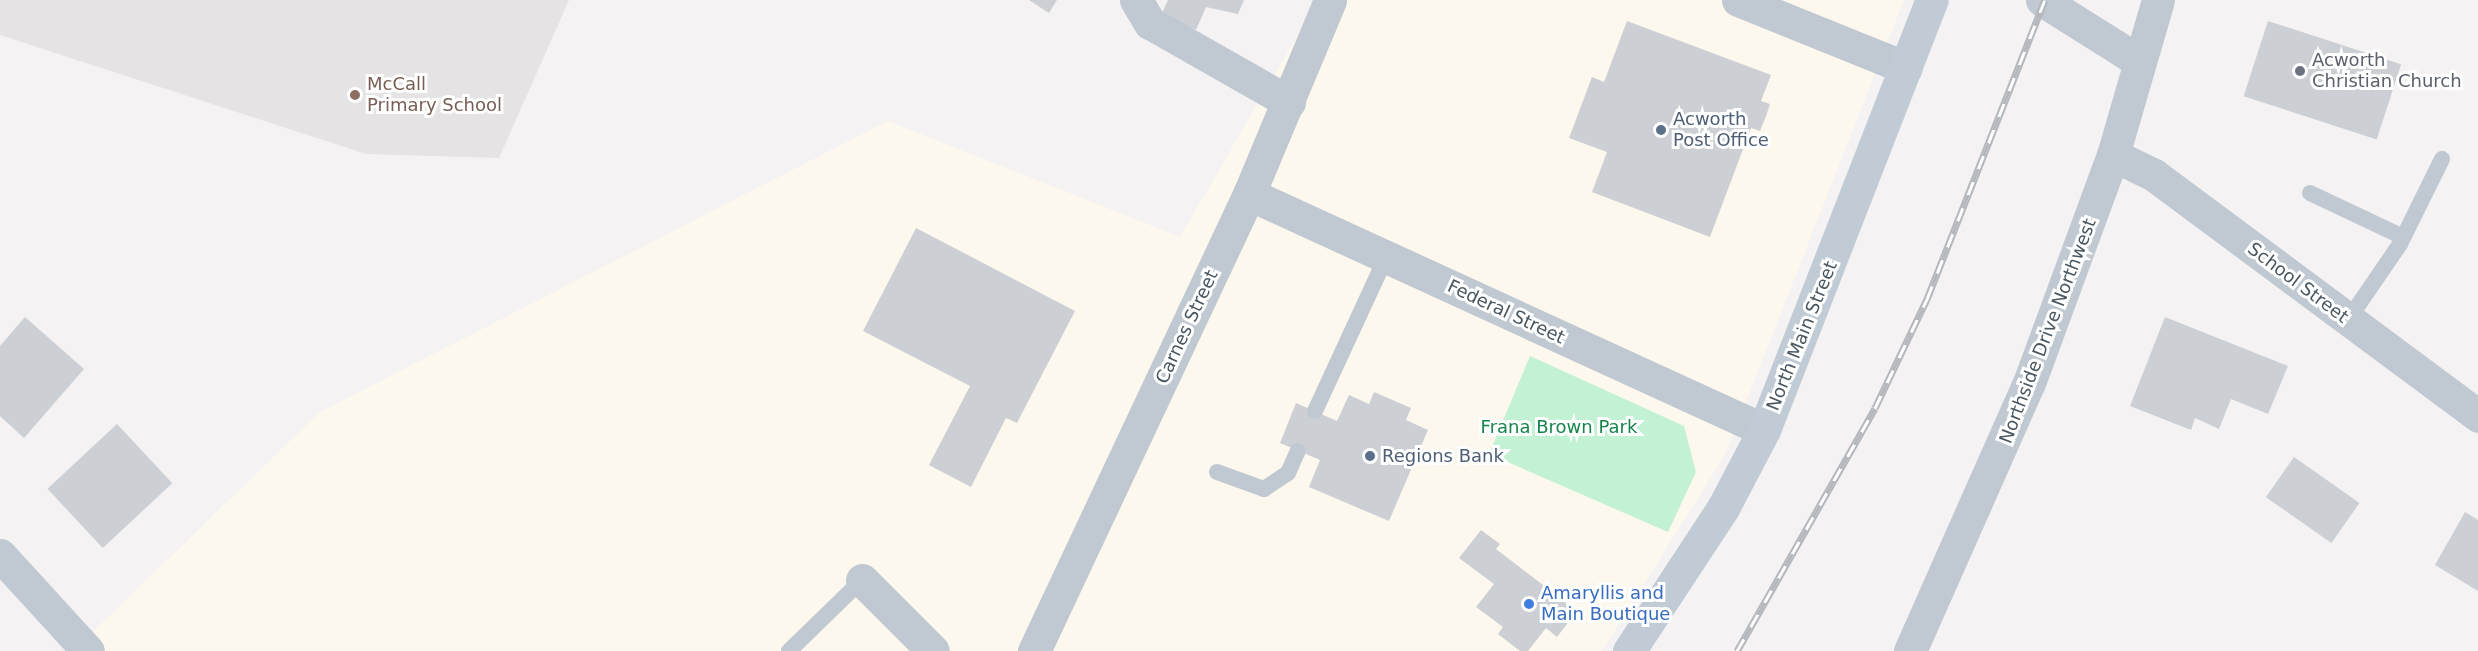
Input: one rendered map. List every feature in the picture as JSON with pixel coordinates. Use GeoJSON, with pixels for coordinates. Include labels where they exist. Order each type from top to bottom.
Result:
{"type":"FeatureCollection","features":[{"type":"Feature","properties":{"kind":"main road","name":"North Main Street"},"geometry":{"type":"LineString","coordinates":[[1629,651],[1719,516],[1764,430],[1932,0]]}},
{"type":"Feature","properties":{"kind":"street"},"geometry":{"type":"LineString","coordinates":[[1136,0],[1150,23],[1289,102]]}},
{"type":"Feature","properties":{"kind":"street","name":"Carnes Street"},"geometry":{"type":"LineString","coordinates":[[1034,651],[1249,194],[1330,0]]}},
{"type":"Feature","properties":{"kind":"street"},"geometry":{"type":"LineString","coordinates":[[1738,0],[1906,68]]}},
{"type":"Feature","properties":{"kind":"street"},"geometry":{"type":"LineString","coordinates":[[2042,0],[2139,61]]}},
{"type":"Feature","properties":{"kind":"street","name":"Northside Drive Northwest"},"geometry":{"type":"LineString","coordinates":[[1910,651],[2004,446],[2114,155],[2158,0]]}},
{"type":"Feature","properties":{"kind":"street","name":"School Street"},"geometry":{"type":"LineString","coordinates":[[2114,155],[2154,175],[2478,417]]}},
{"type":"Feature","properties":{"kind":"street","name":"Federal Street"},"geometry":{"type":"LineString","coordinates":[[1249,194],[1764,430]]}},
{"type":"Feature","properties":{"kind":"street"},"geometry":{"type":"LineString","coordinates":[[0,555],[88,651]]}},
{"type":"Feature","properties":{"kind":"street"},"geometry":{"type":"LineString","coordinates":[[862,580],[933,651]]}},
{"type":"Feature","properties":{"kind":"lane"},"geometry":{"type":"LineString","coordinates":[[2348,320],[2403,237],[2442,159]]}},
{"type":"Feature","properties":{"kind":"lane"},"geometry":{"type":"LineString","coordinates":[[2310,193],[2403,237]]}},
{"type":"Feature","properties":{"kind":"lane"},"geometry":{"type":"LineString","coordinates":[[1316,411],[1386,257]]}},
{"type":"Feature","properties":{"kind":"lane"},"geometry":{"type":"LineString","coordinates":[[1217,472],[1264,489],[1288,473],[1298,451]]}},
{"type":"Feature","properties":{"kind":"lane"},"geometry":{"type":"LineString","coordinates":[[789,651],[862,580]]}},
{"type":"Feature","properties":{"kind":"shaded area","name":"McCall Primary School"},"geometry":{"type":"Polygon","coordinates":[[[0,0],[569,0],[499,158],[366,154],[0,35],[0,0]]]}},
{"type":"Feature","properties":{"kind":"shaded area"},"geometry":{"type":"Polygon","coordinates":[[[1318,0],[1904,0],[1725,455],[1602,651],[73,651],[320,412],[888,121],[1180,237],[1318,0]]]}},
{"type":"Feature","properties":{"kind":"green space","name":"Frana Brown Park"},"geometry":{"type":"Polygon","coordinates":[[[1530,356],[1684,426],[1696,472],[1668,532],[1489,454],[1530,356]]]}},
{"type":"Feature","properties":{"kind":"building"},"geometry":{"type":"Polygon","coordinates":[[[1029,0],[1057,0],[1049,13],[1029,0]]]}},
{"type":"Feature","properties":{"kind":"building"},"geometry":{"type":"Polygon","coordinates":[[[1168,0],[1244,0],[1238,14],[1206,7],[1196,30],[1161,15],[1168,0]]]}},
{"type":"Feature","properties":{"kind":"building","name":"Acworth Post Office"},"geometry":{"type":"Polygon","coordinates":[[[1627,21],[1771,75],[1761,101],[1770,104],[1766,116],[1760,131],[1751,128],[1710,237],[1592,192],[1607,152],[1569,138],[1592,77],[1604,82],[1627,21]]]}},
{"type":"Feature","properties":{"kind":"building"},"geometry":{"type":"Polygon","coordinates":[[[2268,21],[2401,64],[2377,139],[2244,96],[2268,21]]]}},
{"type":"Feature","properties":{"kind":"building"},"geometry":{"type":"Polygon","coordinates":[[[916,228],[1075,311],[1017,423],[1006,418],[971,487],[929,465],[970,386],[863,331],[916,228]]]}},
{"type":"Feature","properties":{"kind":"building"},"geometry":{"type":"Polygon","coordinates":[[[25,317],[84,369],[24,438],[0,416],[0,346],[25,317]]]}},
{"type":"Feature","properties":{"kind":"building"},"geometry":{"type":"Polygon","coordinates":[[[2165,317],[2288,366],[2268,414],[2231,399],[2219,429],[2195,418],[2191,430],[2130,406],[2165,317]]]}},
{"type":"Feature","properties":{"kind":"building"},"geometry":{"type":"Polygon","coordinates":[[[1374,392],[1411,408],[1406,420],[1428,430],[1389,521],[1309,487],[1320,460],[1280,443],[1296,403],[1337,421],[1349,395],[1369,404],[1374,392]]]}},
{"type":"Feature","properties":{"kind":"building"},"geometry":{"type":"Polygon","coordinates":[[[117,424],[172,483],[103,548],[48,489],[117,424]]]}},
{"type":"Feature","properties":{"kind":"building"},"geometry":{"type":"Polygon","coordinates":[[[2294,457],[2360,503],[2331,543],[2266,497],[2294,457]]]}},
{"type":"Feature","properties":{"kind":"building"},"geometry":{"type":"Polygon","coordinates":[[[2465,512],[2478,520],[2478,591],[2435,565],[2465,512]]]}},
{"type":"Feature","properties":{"kind":"building"},"geometry":{"type":"Polygon","coordinates":[[[1481,530],[1500,544],[1496,549],[1577,611],[1557,637],[1546,628],[1528,651],[1520,651],[1498,634],[1503,627],[1476,607],[1494,584],[1459,558],[1481,530]]]}},
{"type":"Feature","properties":{"kind":"railway"},"geometry":{"type":"LineString","coordinates":[[1737,651],[1875,408],[1927,299],[2045,0]]}},
{"type":"Feature","properties":{"kind":"place","name":"Acworth Christian Church"},"geometry":{"type":"Point","coordinates":[2300,71]}},
{"type":"Feature","properties":{"kind":"place","name":"McCall Primary School"},"geometry":{"type":"Point","coordinates":[355,95]}},
{"type":"Feature","properties":{"kind":"place","name":"Acworth Post Office"},"geometry":{"type":"Point","coordinates":[1661,130]}},
{"type":"Feature","properties":{"kind":"place","name":"Regions Bank"},"geometry":{"type":"Point","coordinates":[1370,456]}},
{"type":"Feature","properties":{"kind":"place","name":"Amaryllis and Main Boutique"},"geometry":{"type":"Point","coordinates":[1529,604]}}]}
